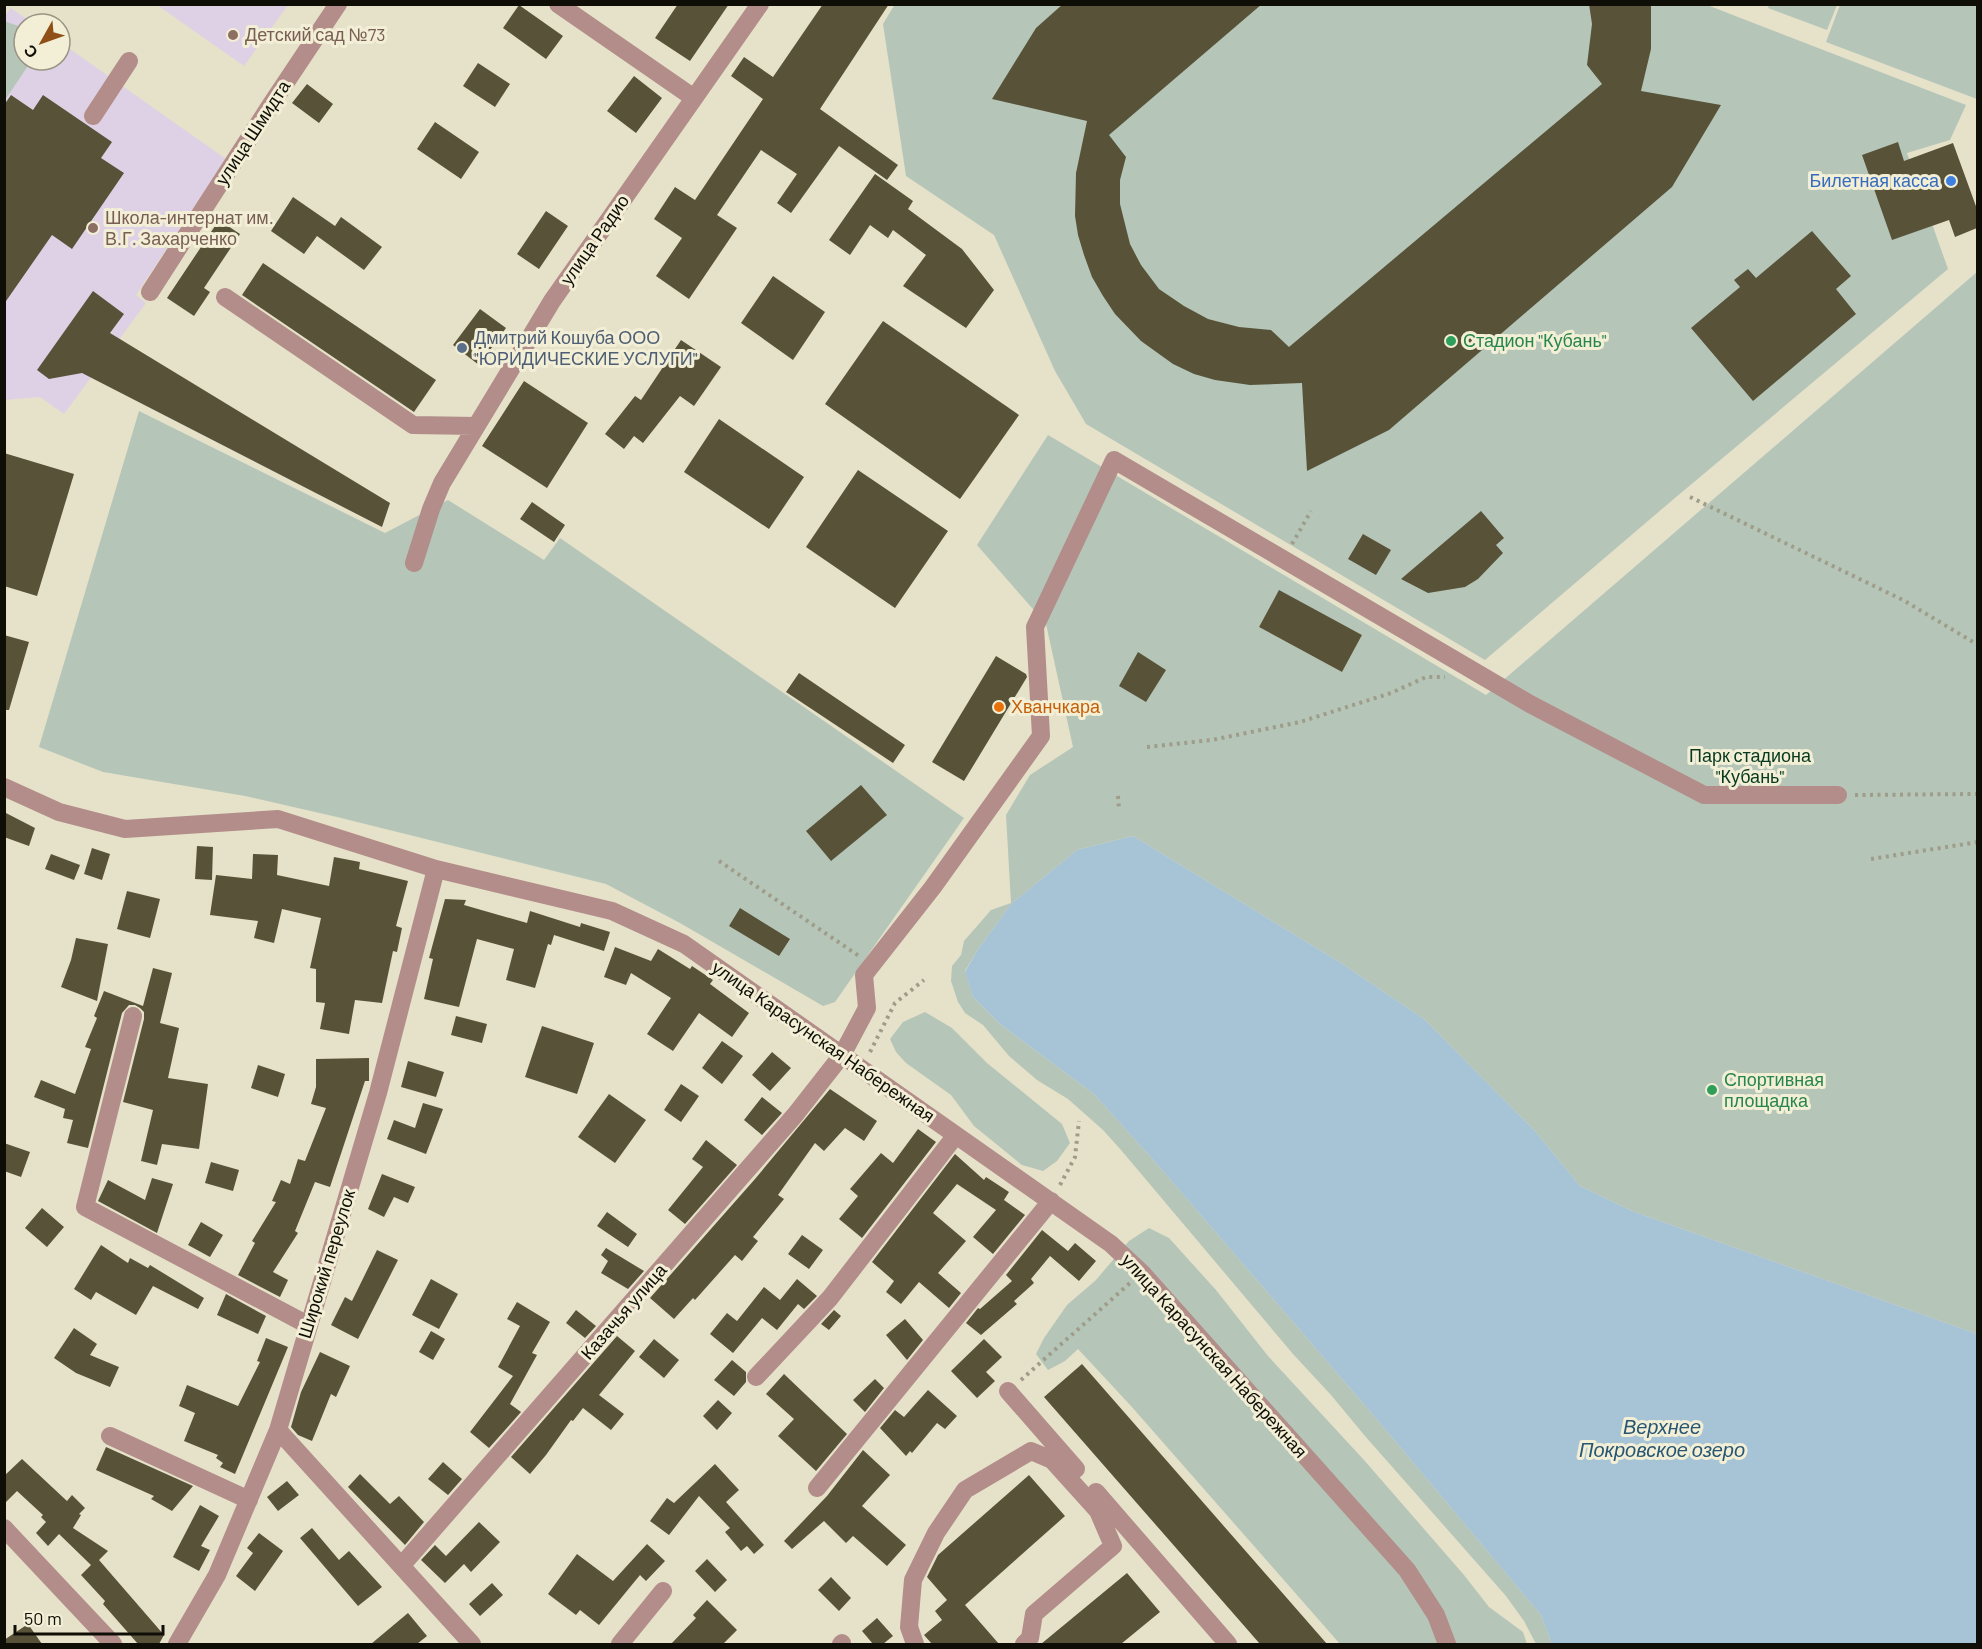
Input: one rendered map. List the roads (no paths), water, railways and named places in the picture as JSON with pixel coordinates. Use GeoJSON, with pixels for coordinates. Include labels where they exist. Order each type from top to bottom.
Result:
{"type":"FeatureCollection","features":[{"type":"Feature","properties":{"kind":"street","name":"улица Шмидта"},"geometry":{"type":"LineString","coordinates":[[150,292],[338,4]]}},
{"type":"Feature","properties":{"kind":"street"},"geometry":{"type":"LineString","coordinates":[[558,4],[694,98]]}},
{"type":"Feature","properties":{"kind":"street","name":"улица Радио"},"geometry":{"type":"LineString","coordinates":[[414,563],[430,509],[442,483],[552,301],[760,4]]}},
{"type":"Feature","properties":{"kind":"street"},"geometry":{"type":"LineString","coordinates":[[93,116],[129,61]]}},
{"type":"Feature","properties":{"kind":"street"},"geometry":{"type":"LineString","coordinates":[[225,297],[412,425],[476,426]]}},
{"type":"Feature","properties":{"kind":"street","name":"Казачья улица"},"geometry":{"type":"LineString","coordinates":[[402,1565],[756,1160],[842,1055],[867,1008],[864,975],[933,887],[1041,736],[1035,627],[1114,460],[1530,704],[1704,795],[1838,795]]}},
{"type":"Feature","properties":{"kind":"street","name":"улица Карасунская Набережная"},"geometry":{"type":"LineString","coordinates":[[4,787],[59,812],[125,829],[278,819],[436,869],[612,910],[684,944],[1111,1244],[1142,1273],[1407,1570],[1436,1615],[1447,1644]]}},
{"type":"Feature","properties":{"kind":"street","name":"Широкий переулок"},"geometry":{"type":"LineString","coordinates":[[177,1644],[217,1575],[278,1430],[378,1093],[436,869]]}},
{"type":"Feature","properties":{"kind":"street"},"geometry":{"type":"LineString","coordinates":[[133,1017],[85,1207],[308,1324]]}},
{"type":"Feature","properties":{"kind":"street"},"geometry":{"type":"LineString","coordinates":[[756,1377],[830,1298],[956,1135]]}},
{"type":"Feature","properties":{"kind":"street"},"geometry":{"type":"LineString","coordinates":[[818,1488],[1051,1201]]}},
{"type":"Feature","properties":{"kind":"street"},"geometry":{"type":"LineString","coordinates":[[1008,1391],[1228,1644]]}},
{"type":"Feature","properties":{"kind":"street"},"geometry":{"type":"LineString","coordinates":[[278,1430],[472,1644]]}},
{"type":"Feature","properties":{"kind":"street"},"geometry":{"type":"LineString","coordinates":[[110,1436],[249,1500]]}},
{"type":"Feature","properties":{"kind":"street"},"geometry":{"type":"LineString","coordinates":[[915,1644],[909,1627],[913,1580],[936,1533],[965,1490],[1030,1451],[1052,1460],[1098,1511],[1113,1546],[1034,1614],[1030,1638],[1024,1644]]}},
{"type":"Feature","properties":{"kind":"street"},"geometry":{"type":"LineString","coordinates":[[4,1528],[113,1644]]}},
{"type":"Feature","properties":{"kind":"street"},"geometry":{"type":"LineString","coordinates":[[620,1644],[663,1591]]}},
{"type":"Feature","properties":{"kind":"water","name":"Верхнее Покровское озеро"},"geometry":{"type":"Polygon","coordinates":[[[1133,836],[1341,963],[1424,1019],[1535,1131],[1580,1186],[1632,1211],[1977,1334],[1977,1644],[1552,1644],[1541,1615],[1374,1416],[1156,1163],[1094,1094],[1000,1024],[973,997],[965,972],[977,951],[1011,904],[1077,850],[1133,836]]]}},
{"type":"Feature","properties":{"kind":"place","name":"Детский сад №73"},"geometry":{"type":"Point","coordinates":[233,35]}},
{"type":"Feature","properties":{"kind":"place","name":"Билетная касса"},"geometry":{"type":"Point","coordinates":[1951,181]}},
{"type":"Feature","properties":{"kind":"place","name":"Школа-интернат им. В.Г. Захарченко"},"geometry":{"type":"Point","coordinates":[93,228]}},
{"type":"Feature","properties":{"kind":"place","name":"Стадион \"Кубань\""},"geometry":{"type":"Point","coordinates":[1451,341]}},
{"type":"Feature","properties":{"kind":"place","name":"Дмитрий Кошуба ООО \"ЮРИДИЧЕСКИЕ УСЛУГИ\""},"geometry":{"type":"Point","coordinates":[462,348]}},
{"type":"Feature","properties":{"kind":"place","name":"Хванчкара"},"geometry":{"type":"Point","coordinates":[999,707]}},
{"type":"Feature","properties":{"kind":"place","name":"Спортивная площадка"},"geometry":{"type":"Point","coordinates":[1712,1090]}},
{"type":"Feature","properties":{"kind":"park label","name":"Парк стадиона \"Кубань\""},"geometry":{"type":"Point","coordinates":[1750,766]}}]}
